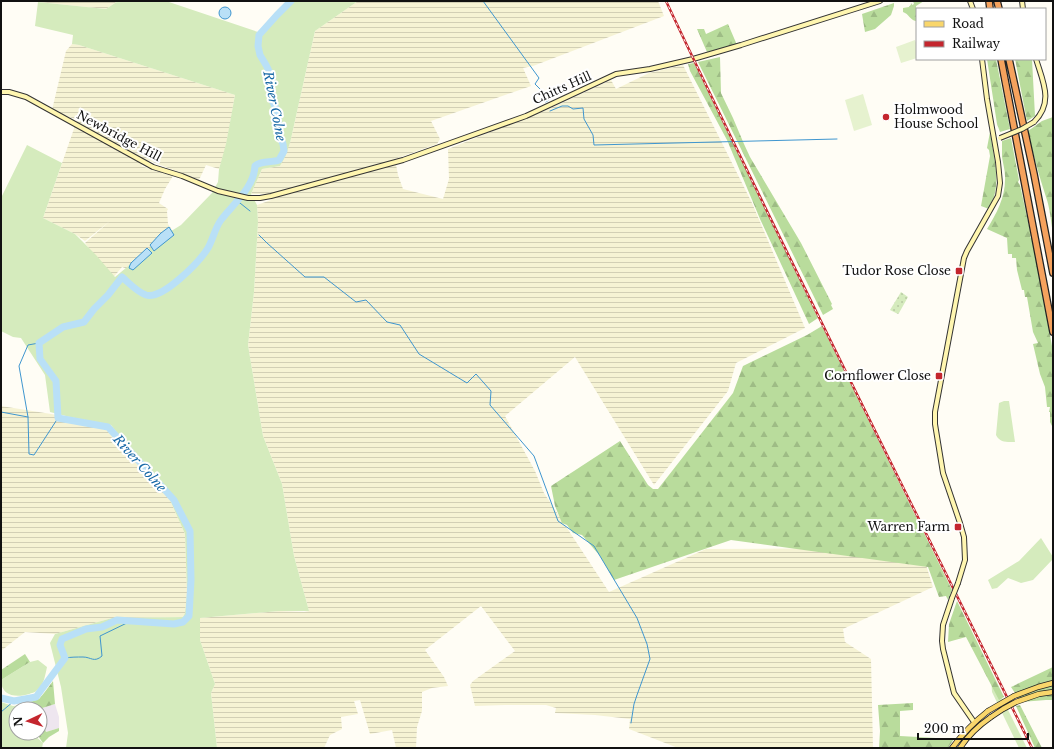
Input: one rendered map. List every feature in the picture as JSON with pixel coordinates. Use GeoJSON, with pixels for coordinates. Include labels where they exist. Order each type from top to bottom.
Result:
{"type":"FeatureCollection","features":[{"type":"Feature","properties":{"kind":"highway"},"geometry":{"type":"LineString","coordinates":[[1001,60],[1053,332]]}},
{"type":"Feature","properties":{"kind":"highway"},"geometry":{"type":"LineString","coordinates":[[1009,60],[1034,174],[1053,273]]}},
{"type":"Feature","properties":{"kind":"main road"},"geometry":{"type":"LineString","coordinates":[[952,748],[974,722],[988,711],[1014,696],[1053,683]]}},
{"type":"Feature","properties":{"kind":"main road"},"geometry":{"type":"LineString","coordinates":[[960,748],[978,726],[1003,709],[1016,702],[1039,694],[1053,692]]}},
{"type":"Feature","properties":{"kind":"street","name":"Chitts Hill"},"geometry":{"type":"LineString","coordinates":[[255,198],[271,196],[403,160],[526,116],[616,74],[650,69],[728,49],[880,1]]}},
{"type":"Feature","properties":{"kind":"street"},"geometry":{"type":"LineString","coordinates":[[974,722],[954,693],[943,649],[942,633],[965,560],[964,537],[943,473],[935,424],[935,412],[964,258],[998,196],[1000,183],[997,139],[987,99],[982,60]]}},
{"type":"Feature","properties":{"kind":"street"},"geometry":{"type":"LineString","coordinates":[[997,139],[1022,129],[1034,122],[1044,108],[1046,98],[1045,87],[1036,60]]}},
{"type":"Feature","properties":{"kind":"street","name":"Newbridge Hill"},"geometry":{"type":"LineString","coordinates":[[1,92],[9,92],[26,97],[154,167],[182,176],[218,191],[248,198],[255,198]]}},
{"type":"Feature","properties":{"kind":"shaded area"},"geometry":{"type":"Polygon","coordinates":[[[118,1],[106,9],[38,2],[118,1]]]}},
{"type":"Feature","properties":{"kind":"shaded area"},"geometry":{"type":"Polygon","coordinates":[[[358,1],[658,1],[664,16],[533,66],[523,68],[531,86],[431,121],[440,139],[437,144],[395,159],[398,175],[403,189],[443,199],[449,179],[448,149],[553,107],[611,80],[616,89],[649,73],[683,65],[752,203],[805,328],[736,363],[728,391],[654,485],[575,357],[505,416],[535,471],[544,493],[609,592],[706,549],[863,548],[925,562],[933,587],[843,629],[845,642],[871,659],[873,748],[678,748],[629,729],[630,719],[555,713],[556,708],[546,705],[475,706],[470,685],[473,681],[515,651],[481,606],[425,650],[444,677],[448,686],[432,688],[422,692],[422,711],[417,727],[416,748],[396,748],[392,730],[370,734],[360,700],[354,701],[358,714],[341,717],[342,729],[330,735],[324,748],[217,748],[211,693],[215,684],[200,640],[200,618],[279,611],[309,611],[294,556],[282,484],[263,436],[248,345],[254,292],[258,222],[257,205],[271,200],[268,194],[251,194],[262,169],[280,166],[290,143],[315,31],[358,1]]]}},
{"type":"Feature","properties":{"kind":"shaded area"},"geometry":{"type":"Polygon","coordinates":[[[72,44],[235,95],[226,146],[219,169],[206,165],[199,180],[150,161],[141,166],[173,176],[159,203],[168,209],[168,224],[175,234],[133,271],[122,267],[112,279],[85,243],[110,221],[85,241],[75,234],[43,218],[77,120],[52,110],[66,51],[72,44]]]}},
{"type":"Feature","properties":{"kind":"shaded area"},"geometry":{"type":"Polygon","coordinates":[[[1,406],[111,425],[170,500],[185,534],[187,593],[185,613],[183,617],[112,618],[55,634],[25,632],[1,651],[1,406]]]}},
{"type":"Feature","properties":{"kind":"shaded area"},"geometry":{"type":"Polygon","coordinates":[[[55,704],[59,717],[59,728],[48,731],[48,706],[55,704]]]}},
{"type":"Feature","properties":{"kind":"green space"},"geometry":{"type":"Polygon","coordinates":[[[118,1],[166,1],[258,32],[288,1],[358,1],[315,31],[290,143],[285,157],[280,166],[262,169],[251,194],[257,205],[258,222],[254,292],[248,345],[263,436],[282,484],[294,556],[309,611],[279,611],[200,618],[200,640],[215,684],[211,693],[217,748],[66,748],[68,733],[61,687],[50,643],[55,634],[112,618],[183,617],[185,613],[187,593],[185,534],[170,500],[111,425],[50,412],[45,375],[21,338],[13,337],[1,331],[1,198],[27,145],[62,163],[43,218],[75,234],[115,277],[168,233],[181,225],[212,193],[218,182],[219,169],[226,144],[235,95],[72,44],[73,35],[35,26],[38,2],[106,9],[118,1]]]}},
{"type":"Feature","properties":{"kind":"green space"},"geometry":{"type":"Polygon","coordinates":[[[913,1],[924,1],[916,6],[916,21],[903,12],[903,8],[909,7],[912,3],[912,5],[914,4],[913,1]]]}},
{"type":"Feature","properties":{"kind":"green space"},"geometry":{"type":"Polygon","coordinates":[[[894,3],[891,15],[875,29],[865,32],[862,14],[894,3]]]}},
{"type":"Feature","properties":{"kind":"green space"},"geometry":{"type":"Polygon","coordinates":[[[728,24],[737,45],[707,52],[697,29],[704,29],[706,34],[728,24]]]}},
{"type":"Feature","properties":{"kind":"green space"},"geometry":{"type":"Polygon","coordinates":[[[915,40],[916,58],[901,63],[896,47],[915,40]]]}},
{"type":"Feature","properties":{"kind":"green space"},"geometry":{"type":"Polygon","coordinates":[[[720,57],[721,93],[744,144],[750,157],[801,243],[832,304],[833,309],[823,315],[698,62],[720,57]]]}},
{"type":"Feature","properties":{"kind":"green space"},"geometry":{"type":"Polygon","coordinates":[[[987,60],[996,60],[1010,129],[1000,132],[997,124],[987,60]]]}},
{"type":"Feature","properties":{"kind":"green space"},"geometry":{"type":"Polygon","coordinates":[[[1015,60],[1032,60],[1035,116],[1027,121],[1015,60]]]}},
{"type":"Feature","properties":{"kind":"green space"},"geometry":{"type":"Polygon","coordinates":[[[694,63],[818,318],[809,324],[760,219],[727,140],[690,71],[688,64],[694,63]]]}},
{"type":"Feature","properties":{"kind":"green space"},"geometry":{"type":"Polygon","coordinates":[[[863,94],[872,125],[854,131],[845,100],[863,94]]]}},
{"type":"Feature","properties":{"kind":"green space"},"geometry":{"type":"Polygon","coordinates":[[[1053,117],[1053,234],[1048,206],[1028,131],[1042,121],[1053,117]]]}},
{"type":"Feature","properties":{"kind":"green space"},"geometry":{"type":"Polygon","coordinates":[[[990,132],[996,173],[996,189],[989,209],[981,206],[990,156],[987,148],[990,132]]]}},
{"type":"Feature","properties":{"kind":"green space"},"geometry":{"type":"Polygon","coordinates":[[[1011,138],[1019,180],[1018,182],[1020,185],[1031,235],[1030,237],[1032,239],[1053,349],[1053,428],[1050,422],[1050,407],[1047,407],[1045,387],[1040,374],[1033,344],[1038,343],[1033,332],[1027,297],[1025,297],[1024,290],[1022,290],[1017,270],[1016,258],[1012,258],[1012,254],[1008,254],[1007,238],[987,229],[994,217],[1004,190],[1005,174],[1002,157],[1002,141],[1011,138]]]}},
{"type":"Feature","properties":{"kind":"green space"},"geometry":{"type":"Polygon","coordinates":[[[901,292],[908,297],[898,314],[890,310],[901,292]]]}},
{"type":"Feature","properties":{"kind":"green space"},"geometry":{"type":"Polygon","coordinates":[[[822,326],[922,529],[921,531],[923,531],[952,590],[948,600],[946,596],[939,597],[928,567],[731,540],[614,580],[600,556],[582,535],[573,533],[567,525],[562,523],[555,506],[551,486],[620,441],[648,485],[653,489],[658,489],[733,393],[743,366],[807,335],[822,326]]]}},
{"type":"Feature","properties":{"kind":"green space"},"geometry":{"type":"Polygon","coordinates":[[[1009,401],[1015,442],[1002,441],[996,435],[999,403],[1009,401]]]}},
{"type":"Feature","properties":{"kind":"green space"},"geometry":{"type":"Polygon","coordinates":[[[1041,538],[1053,559],[1033,580],[1021,583],[1008,578],[997,588],[992,589],[988,580],[1019,561],[1041,538]]]}},
{"type":"Feature","properties":{"kind":"green space"},"geometry":{"type":"Polygon","coordinates":[[[957,601],[1004,697],[999,700],[966,637],[948,642],[949,624],[957,601]]]}},
{"type":"Feature","properties":{"kind":"green space"},"geometry":{"type":"Polygon","coordinates":[[[25,654],[30,662],[1,680],[1,670],[25,654]]]}},
{"type":"Feature","properties":{"kind":"green space"},"geometry":{"type":"Polygon","coordinates":[[[38,660],[47,667],[44,681],[38,690],[19,696],[6,693],[1,680],[30,662],[38,660]]]}},
{"type":"Feature","properties":{"kind":"green space"},"geometry":{"type":"Polygon","coordinates":[[[1053,667],[1053,700],[1021,702],[1011,687],[1053,667]]]}},
{"type":"Feature","properties":{"kind":"green space"},"geometry":{"type":"Polygon","coordinates":[[[991,676],[1027,748],[1019,748],[992,692],[991,676]]]}},
{"type":"Feature","properties":{"kind":"green space"},"geometry":{"type":"Polygon","coordinates":[[[53,681],[55,704],[48,706],[48,701],[33,701],[39,699],[53,681]]]}},
{"type":"Feature","properties":{"kind":"green space"},"geometry":{"type":"Polygon","coordinates":[[[1,702],[8,704],[8,741],[41,741],[43,743],[42,748],[1,748],[1,702]]]}},
{"type":"Feature","properties":{"kind":"green space"},"geometry":{"type":"Polygon","coordinates":[[[913,703],[913,710],[900,711],[900,736],[954,739],[948,748],[879,748],[880,731],[878,705],[913,703]]]}},
{"type":"Feature","properties":{"kind":"green space"},"geometry":{"type":"Polygon","coordinates":[[[1020,705],[1042,748],[1035,748],[1016,706],[1020,705]]]}},
{"type":"Feature","properties":{"kind":"green space"},"geometry":{"type":"Polygon","coordinates":[[[59,728],[59,731],[48,738],[48,731],[59,728]]]}},
{"type":"Feature","properties":{"kind":"water"},"geometry":{"type":"Polygon","coordinates":[[[225,7],[229,9],[231,13],[229,17],[225,19],[221,17],[219,13],[221,9],[225,7]]]}},
{"type":"Feature","properties":{"kind":"water"},"geometry":{"type":"Polygon","coordinates":[[[169,227],[174,235],[154,251],[150,245],[169,227]]]}},
{"type":"Feature","properties":{"kind":"water"},"geometry":{"type":"Polygon","coordinates":[[[147,248],[152,253],[133,270],[129,268],[131,263],[147,248]]]}},
{"type":"Feature","properties":{"kind":"waterway","name":"River Colne"},"geometry":{"type":"LineString","coordinates":[[1,698],[14,701],[36,697],[65,658],[60,645],[62,639],[86,629],[102,627],[117,620],[174,624],[183,622],[189,616],[191,580],[190,531],[174,500],[108,427],[58,418],[56,381],[40,359],[39,343],[63,327],[84,322],[122,277],[136,290],[146,295],[153,295],[162,292],[171,286],[204,254],[219,223],[247,189],[254,174],[255,166],[263,162],[279,160],[284,151],[280,137],[278,113],[272,100],[272,82],[270,73],[260,55],[258,46],[259,35],[291,1]]}},
{"type":"Feature","properties":{"kind":"waterway"},"geometry":{"type":"LineString","coordinates":[[483,1],[539,78],[535,84],[550,99],[546,102]]}},
{"type":"Feature","properties":{"kind":"waterway"},"geometry":{"type":"LineString","coordinates":[[550,111],[562,106],[568,106],[573,109],[583,108],[584,119],[593,135],[594,145],[837,139]]}},
{"type":"Feature","properties":{"kind":"waterway"},"geometry":{"type":"LineString","coordinates":[[236,202],[240,203],[250,211]]}},
{"type":"Feature","properties":{"kind":"waterway"},"geometry":{"type":"LineString","coordinates":[[259,235],[305,277],[324,277],[356,302],[366,300],[387,322],[400,325],[419,354],[467,383],[476,374],[491,391],[490,405],[534,456],[558,521],[594,546],[637,618],[647,644],[650,659],[634,704],[631,723]]}},
{"type":"Feature","properties":{"kind":"waterway"},"geometry":{"type":"LineString","coordinates":[[39,343],[28,345],[19,366],[28,417],[29,454],[34,455],[58,418]]}},
{"type":"Feature","properties":{"kind":"waterway"},"geometry":{"type":"LineString","coordinates":[[1,412],[28,417]]}},
{"type":"Feature","properties":{"kind":"waterway"},"geometry":{"type":"LineString","coordinates":[[65,658],[99,658],[102,656],[100,636],[131,621]]}},
{"type":"Feature","properties":{"kind":"waterway"},"geometry":{"type":"LineString","coordinates":[[1,712],[8,706]]}},
{"type":"Feature","properties":{"kind":"railway"},"geometry":{"type":"LineString","coordinates":[[666,1],[801,282],[1032,748]]}},
{"type":"Feature","properties":{"kind":"place","name":"Holmwood House School"},"geometry":{"type":"Point","coordinates":[886,117]}},
{"type":"Feature","properties":{"kind":"place","name":"Tudor Rose Close"},"geometry":{"type":"Point","coordinates":[959,271]}},
{"type":"Feature","properties":{"kind":"place","name":"Cornflower Close"},"geometry":{"type":"Point","coordinates":[939,376]}},
{"type":"Feature","properties":{"kind":"place","name":"Warren Farm"},"geometry":{"type":"Point","coordinates":[958,527]}}]}
